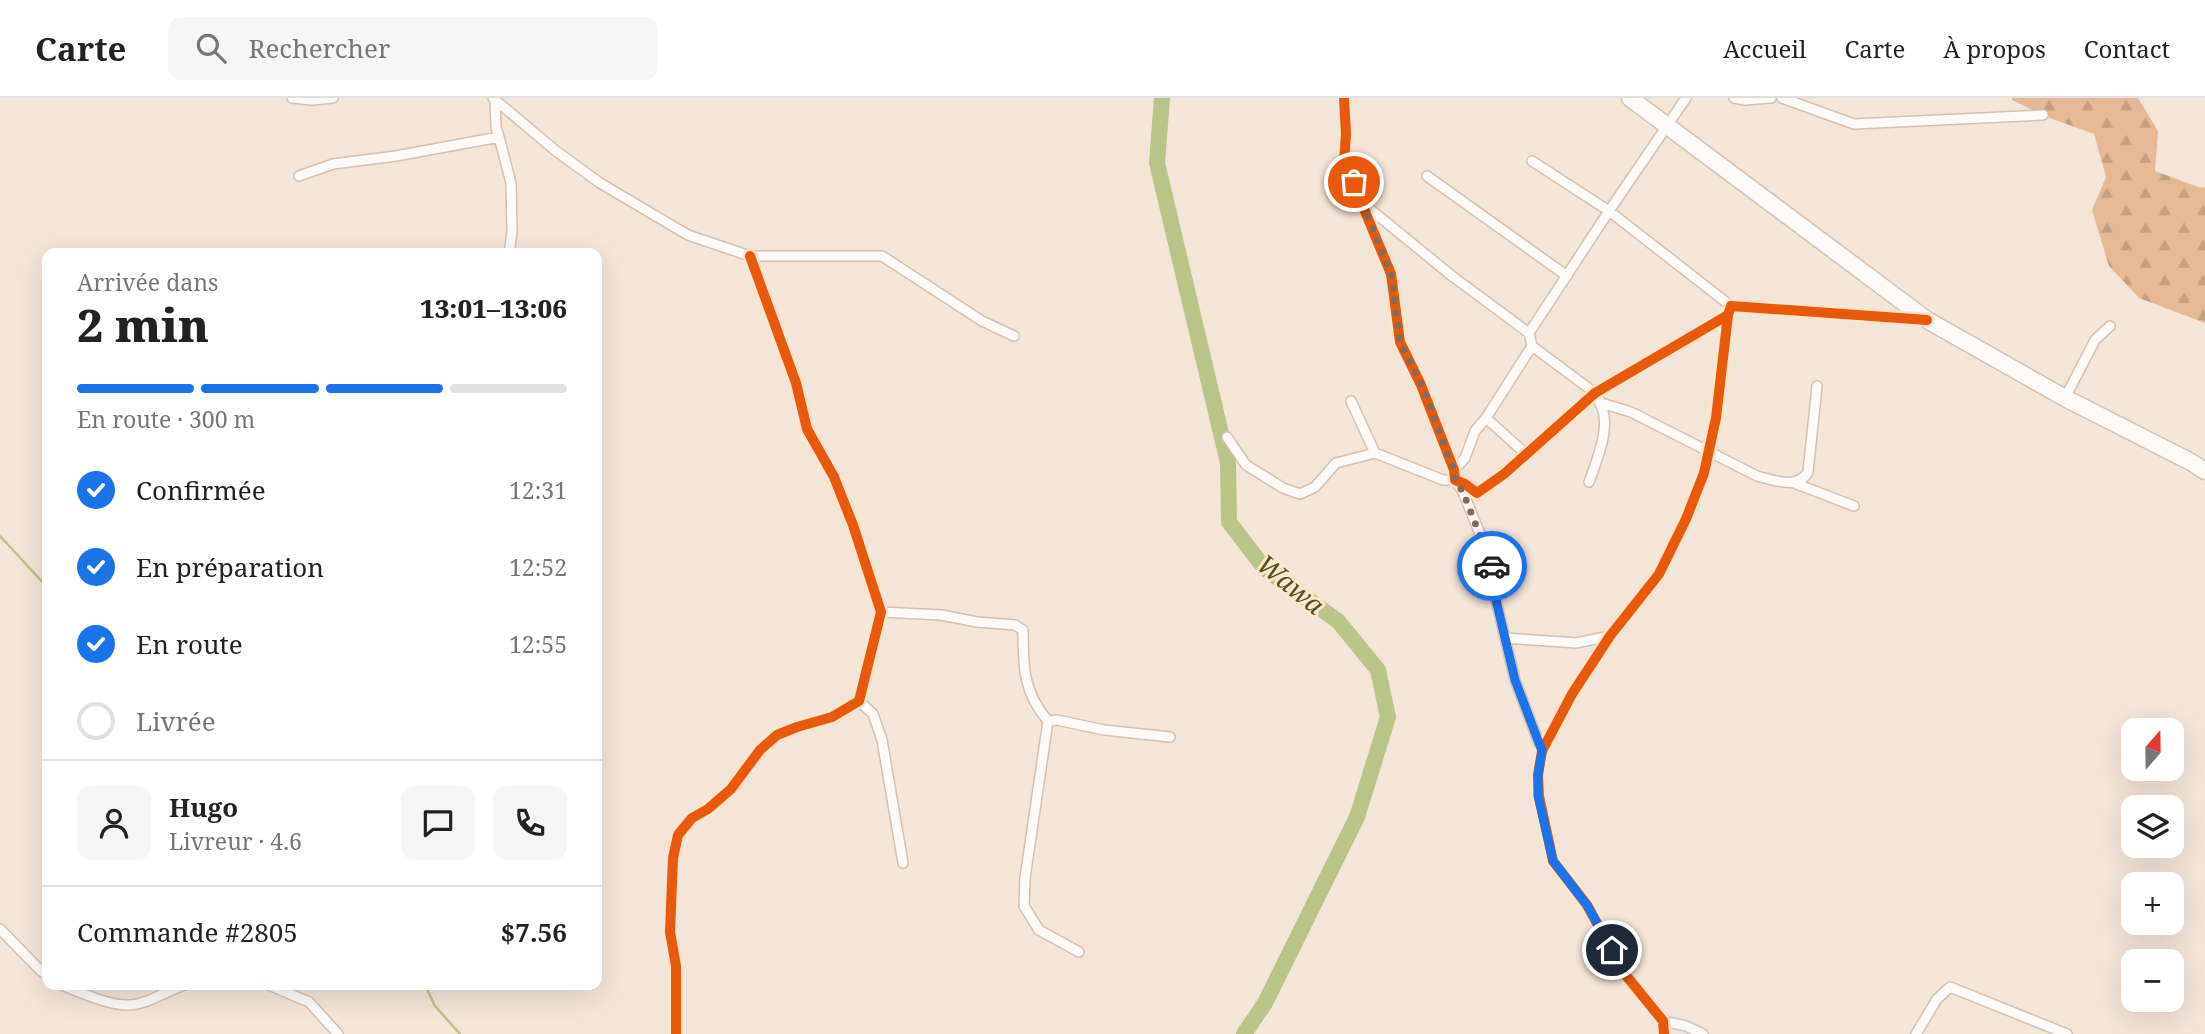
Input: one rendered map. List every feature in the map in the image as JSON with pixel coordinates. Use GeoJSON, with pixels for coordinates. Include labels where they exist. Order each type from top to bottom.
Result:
{"type":"FeatureCollection","features":[{"type":"Feature","properties":{"kind":"highway"},"geometry":{"type":"LineString","coordinates":[[1630,98],[1927,320],[2065,398],[2198,462],[2205,471]]}},
{"type":"Feature","properties":{"kind":"street"},"geometry":{"type":"LineString","coordinates":[[292,98],[333,98]]}},
{"type":"Feature","properties":{"kind":"street"},"geometry":{"type":"LineString","coordinates":[[1344,98],[1344,161],[1391,274],[1400,342],[1422,385],[1454,475],[1491,561],[1496,600],[1515,680],[1542,751]]}},
{"type":"Feature","properties":{"kind":"street"},"geometry":{"type":"LineString","coordinates":[[1529,333],[1686,98]]}},
{"type":"Feature","properties":{"kind":"street"},"geometry":{"type":"LineString","coordinates":[[1734,98],[1770,98]]}},
{"type":"Feature","properties":{"kind":"street"},"geometry":{"type":"LineString","coordinates":[[1782,98],[1854,124],[2043,115]]}},
{"type":"Feature","properties":{"kind":"street"},"geometry":{"type":"LineString","coordinates":[[494,100],[495,121],[511,183],[510,248]]}},
{"type":"Feature","properties":{"kind":"street"},"geometry":{"type":"LineString","coordinates":[[494,100],[600,183],[688,235],[750,256],[881,256],[982,321],[1014,336]]}},
{"type":"Feature","properties":{"kind":"street"},"geometry":{"type":"LineString","coordinates":[[299,176],[332,164],[396,156],[499,137]]}},
{"type":"Feature","properties":{"kind":"street"},"geometry":{"type":"LineString","coordinates":[[1532,161],[1609,211],[1730,310]]}},
{"type":"Feature","properties":{"kind":"street"},"geometry":{"type":"LineString","coordinates":[[1427,176],[1567,276]]}},
{"type":"Feature","properties":{"kind":"street"},"geometry":{"type":"LineString","coordinates":[[1363,204],[1452,276],[1529,333],[1532,346],[1601,403],[1631,412],[1757,476],[1794,483],[1854,506]]}},
{"type":"Feature","properties":{"kind":"street"},"geometry":{"type":"LineString","coordinates":[[676,1034],[677,966],[670,932],[673,858],[678,835],[692,818],[708,809],[731,789],[760,750],[777,735],[832,717],[859,701],[880,612],[839,489],[807,429],[796,383],[750,256]]}},
{"type":"Feature","properties":{"kind":"street"},"geometry":{"type":"LineString","coordinates":[[1454,475],[1478,493],[1504,474],[1591,396],[1730,310],[1927,320]]}},
{"type":"Feature","properties":{"kind":"street"},"geometry":{"type":"LineString","coordinates":[[1664,1034],[1663,1021],[1624,973],[1587,905],[1553,861],[1538,796],[1538,775],[1542,751],[1572,694],[1610,636],[1659,574],[1686,519],[1704,473],[1716,418],[1730,310]]}},
{"type":"Feature","properties":{"kind":"street"},"geometry":{"type":"LineString","coordinates":[[2065,398],[2095,340],[2110,326]]}},
{"type":"Feature","properties":{"kind":"street"},"geometry":{"type":"LineString","coordinates":[[1227,437],[1246,465],[1283,488],[1300,494],[1315,487],[1336,463],[1375,453],[1443,480],[1454,475],[1465,458],[1475,431],[1532,346]]}},
{"type":"Feature","properties":{"kind":"street"},"geometry":{"type":"LineString","coordinates":[[1794,483],[1804,478],[1808,472],[1817,386]]}},
{"type":"Feature","properties":{"kind":"street"},"geometry":{"type":"LineString","coordinates":[[1351,401],[1375,453]]}},
{"type":"Feature","properties":{"kind":"street"},"geometry":{"type":"LineString","coordinates":[[1589,482],[1602,441],[1605,416],[1601,403]]}},
{"type":"Feature","properties":{"kind":"street"},"geometry":{"type":"LineString","coordinates":[[1486,418],[1526,454]]}},
{"type":"Feature","properties":{"kind":"street"},"geometry":{"type":"LineString","coordinates":[[880,612],[941,615],[977,622],[1015,625],[1023,630],[1023,668],[1029,692],[1048,721],[1025,878],[1024,906],[1039,930],[1079,952]]}},
{"type":"Feature","properties":{"kind":"street"},"geometry":{"type":"LineString","coordinates":[[1505,638],[1576,643],[1610,636]]}},
{"type":"Feature","properties":{"kind":"street"},"geometry":{"type":"LineString","coordinates":[[859,701],[873,714],[882,740],[903,863]]}},
{"type":"Feature","properties":{"kind":"street"},"geometry":{"type":"LineString","coordinates":[[1048,721],[1057,720],[1104,730],[1170,737]]}},
{"type":"Feature","properties":{"kind":"street"},"geometry":{"type":"LineString","coordinates":[[0,929],[42,971]]}},
{"type":"Feature","properties":{"kind":"street"},"geometry":{"type":"LineString","coordinates":[[1916,1034],[1937,999],[1950,987],[2067,1034]]}},
{"type":"Feature","properties":{"kind":"street"},"geometry":{"type":"LineString","coordinates":[[74,990],[126,1005],[144,1002],[172,990]]}},
{"type":"Feature","properties":{"kind":"street"},"geometry":{"type":"LineString","coordinates":[[281,990],[309,1002],[338,1034]]}},
{"type":"Feature","properties":{"kind":"street"},"geometry":{"type":"LineString","coordinates":[[1663,1021],[1686,1026],[1703,1034]]}},
{"type":"Feature","properties":{"kind":"green space"},"geometry":{"type":"Polygon","coordinates":[[[2012,98],[2138,98],[2158,131],[2155,171],[2201,188],[2205,187],[2205,323],[2139,298],[2109,266],[2092,210],[2106,177],[2094,134],[2047,117],[2012,98]]]}},
{"type":"Feature","properties":{"kind":"waterway","name":"Wawa"},"geometry":{"type":"LineString","coordinates":[[1162,98],[1157,163],[1228,463],[1229,522],[1265,569],[1338,621],[1378,670],[1388,717],[1357,817],[1265,1003],[1244,1034]]}},
{"type":"Feature","properties":{"kind":"waterway"},"geometry":{"type":"LineString","coordinates":[[0,536],[42,582]]}},
{"type":"Feature","properties":{"kind":"waterway"},"geometry":{"type":"LineString","coordinates":[[427,990],[435,1006],[460,1034]]}},
{"type":"Feature","properties":{"kind":"cycle path"},"geometry":{"type":"LineString","coordinates":[[1344,98],[1344,161],[1391,274],[1400,342],[1421,385],[1454,470],[1455,480],[1477,493],[1504,474],[1595,393],[1728,315]]}},
{"type":"Feature","properties":{"kind":"cycle path"},"geometry":{"type":"LineString","coordinates":[[676,1034],[676,966],[670,932],[673,858],[678,835],[692,818],[708,809],[731,789],[760,750],[777,735],[832,717],[859,701],[881,612],[853,525],[834,477],[807,429],[796,383],[750,256]]}},
{"type":"Feature","properties":{"kind":"cycle path"},"geometry":{"type":"LineString","coordinates":[[1664,1034],[1663,1021],[1624,973],[1587,905],[1553,861],[1539,796],[1538,775],[1542,751],[1572,694],[1610,636],[1659,574],[1686,519],[1704,473],[1716,418],[1731,306],[1927,320]]}},
{"type":"Feature","properties":{"kind":"way so far"},"geometry":{"type":"LineString","coordinates":[[1354,182],[1391,274],[1400,342],[1422,385],[1454,470],[1455,480],[1463,492],[1492,566]]}},
{"type":"Feature","properties":{"kind":"route"},"geometry":{"type":"LineString","coordinates":[[1492,566],[1496,600],[1515,680],[1542,751],[1538,796],[1553,861],[1587,905],[1612,950]]}}]}
